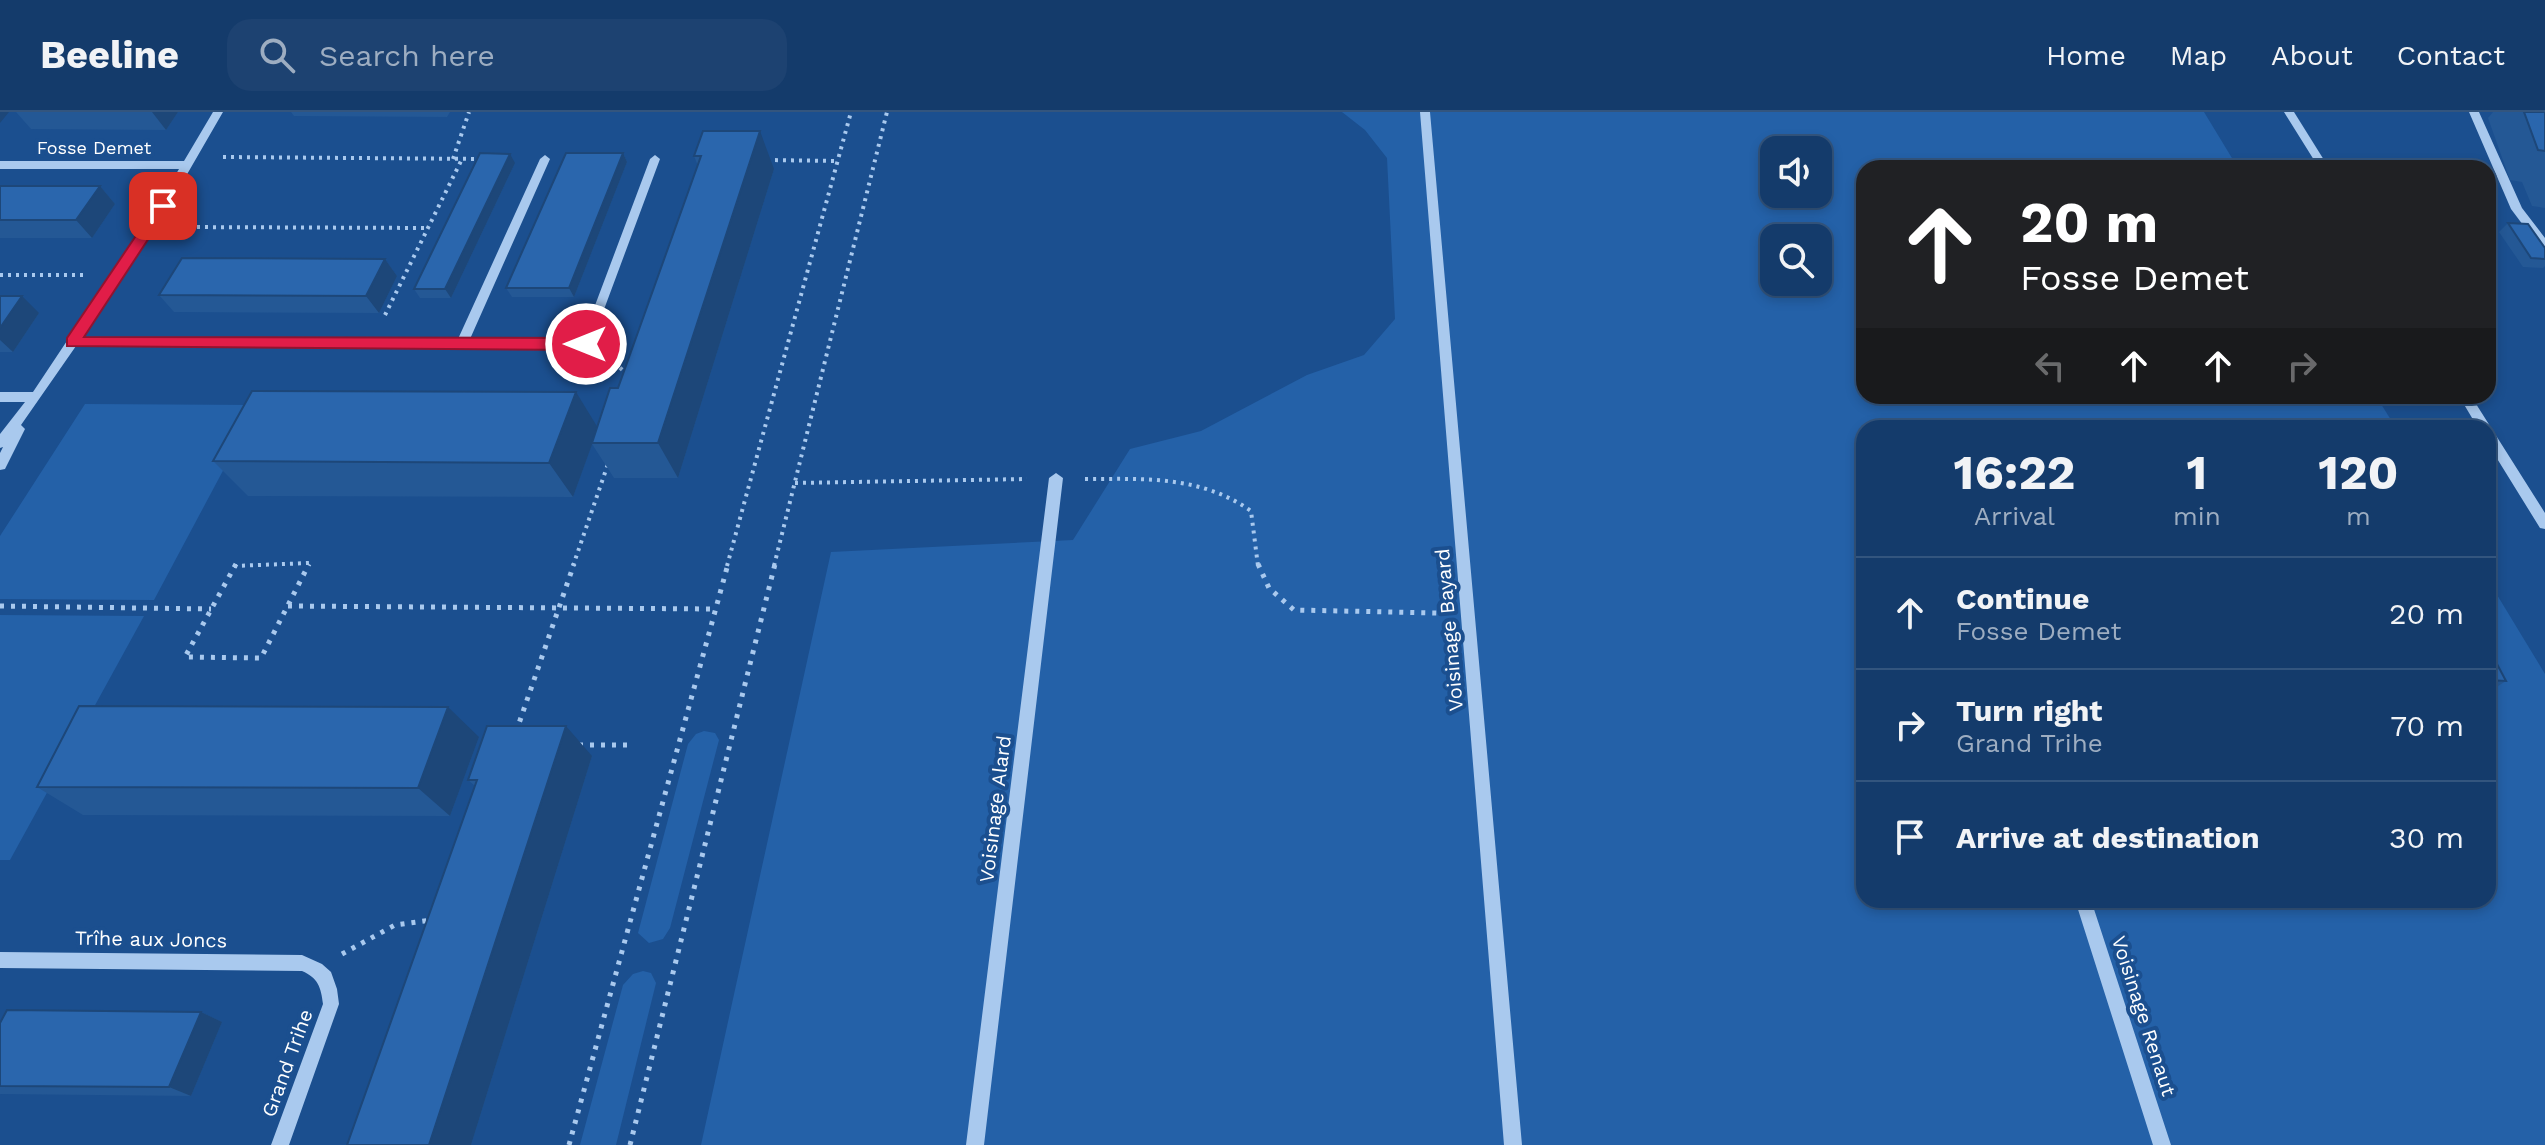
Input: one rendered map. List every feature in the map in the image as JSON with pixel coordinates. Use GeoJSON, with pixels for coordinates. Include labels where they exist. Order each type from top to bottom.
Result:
{"type":"FeatureCollection","features":[{"type":"Feature","properties":{"kind":"street"},"geometry":{"type":"LineString","coordinates":[[0,443],[36,397],[117,275],[191,161],[218,112]]}},
{"type":"Feature","properties":{"kind":"street","name":"Voisinage Bayard"},"geometry":{"type":"LineString","coordinates":[[1425,112],[1513,1145]]}},
{"type":"Feature","properties":{"kind":"street"},"geometry":{"type":"LineString","coordinates":[[2289,112],[2319,160]]}},
{"type":"Feature","properties":{"kind":"street"},"geometry":{"type":"LineString","coordinates":[[2474,112],[2495,160]]}},
{"type":"Feature","properties":{"kind":"street"},"geometry":{"type":"LineString","coordinates":[[462,344],[545,159]]}},
{"type":"Feature","properties":{"kind":"street"},"geometry":{"type":"LineString","coordinates":[[72,342],[586,344],[655,159]]}},
{"type":"Feature","properties":{"kind":"street","name":"Fosse Demet"},"geometry":{"type":"LineString","coordinates":[[0,165],[191,161]]}},
{"type":"Feature","properties":{"kind":"street"},"geometry":{"type":"LineString","coordinates":[[2496,162],[2517,209],[2545,246]]}},
{"type":"Feature","properties":{"kind":"street"},"geometry":{"type":"LineString","coordinates":[[0,397],[36,397]]}},
{"type":"Feature","properties":{"kind":"street"},"geometry":{"type":"LineString","coordinates":[[0,465],[36,397]]}},
{"type":"Feature","properties":{"kind":"street"},"geometry":{"type":"LineString","coordinates":[[2496,445],[2545,524]]}},
{"type":"Feature","properties":{"kind":"street","name":"Voisinage Alard"},"geometry":{"type":"LineString","coordinates":[[975,1145],[1056,478]]}},
{"type":"Feature","properties":{"kind":"street","name":"Voisinage Renaut"},"geometry":{"type":"LineString","coordinates":[[2086,908],[2162,1145]]}},
{"type":"Feature","properties":{"kind":"street","name":"Trîhe aux Joncs"},"geometry":{"type":"LineString","coordinates":[[0,960],[310,966]]}},
{"type":"Feature","properties":{"kind":"street","name":"Grand Trihe"},"geometry":{"type":"LineString","coordinates":[[280,1145],[331,1004],[329,981],[310,966]]}},
{"type":"Feature","properties":{"kind":"path"},"geometry":{"type":"LineString","coordinates":[[191,161],[453,159],[469,112]]}},
{"type":"Feature","properties":{"kind":"path"},"geometry":{"type":"LineString","coordinates":[[569,1145],[851,112]]}},
{"type":"Feature","properties":{"kind":"path"},"geometry":{"type":"LineString","coordinates":[[630,1145],[887,112]]}},
{"type":"Feature","properties":{"kind":"path"},"geometry":{"type":"LineString","coordinates":[[370,344],[462,159]]}},
{"type":"Feature","properties":{"kind":"path"},"geometry":{"type":"LineString","coordinates":[[148,227],[428,228]]}},
{"type":"Feature","properties":{"kind":"path"},"geometry":{"type":"LineString","coordinates":[[0,275],[117,275]]}},
{"type":"Feature","properties":{"kind":"path"},"geometry":{"type":"LineString","coordinates":[[586,344],[620,364],[635,387]]}},
{"type":"Feature","properties":{"kind":"path"},"geometry":{"type":"LineString","coordinates":[[512,744],[614,445]]}},
{"type":"Feature","properties":{"kind":"path"},"geometry":{"type":"LineString","coordinates":[[795,483],[1056,478],[1191,481],[1236,498],[1251,511],[1256,568],[1263,583],[1276,598],[1294,610],[1467,614]]}},
{"type":"Feature","properties":{"kind":"path"},"geometry":{"type":"LineString","coordinates":[[236,563],[309,563],[261,658],[185,657],[212,609],[236,563]]}},
{"type":"Feature","properties":{"kind":"path"},"geometry":{"type":"LineString","coordinates":[[0,606],[212,609]]}},
{"type":"Feature","properties":{"kind":"path"},"geometry":{"type":"LineString","coordinates":[[288,606],[716,609]]}},
{"type":"Feature","properties":{"kind":"path"},"geometry":{"type":"LineString","coordinates":[[571,745],[630,745]]}},
{"type":"Feature","properties":{"kind":"path"},"geometry":{"type":"LineString","coordinates":[[310,966],[407,919],[436,920]]}},
{"type":"Feature","properties":{"kind":"shaded area"},"geometry":{"type":"Polygon","coordinates":[[[1342,112],[2204,112],[2233,160],[1856,160],[1856,404],[2381,404],[2391,420],[1856,420],[1856,908],[2496,908],[2496,593],[2545,674],[2545,1145],[701,1145],[831,552],[1073,540],[1130,449],[1201,431],[1307,375],[1364,355],[1395,319],[1387,158],[1365,130],[1342,112]]]}},
{"type":"Feature","properties":{"kind":"shaded area"},"geometry":{"type":"Polygon","coordinates":[[[85,404],[258,405],[154,600],[0,599],[0,536],[85,404]]]}},
{"type":"Feature","properties":{"kind":"shaded area"},"geometry":{"type":"Polygon","coordinates":[[[0,615],[144,616],[10,860],[0,860],[0,615]]]}},
{"type":"Feature","properties":{"kind":"shaded area"},"geometry":{"type":"Polygon","coordinates":[[[704,731],[715,733],[719,740],[670,928],[663,939],[649,943],[638,933],[688,744],[696,734],[704,731]]]}},
{"type":"Feature","properties":{"kind":"shaded area"},"geometry":{"type":"Polygon","coordinates":[[[643,971],[651,973],[656,983],[616,1145],[580,1145],[623,985],[633,974],[643,971]]]}},
{"type":"Feature","properties":{"kind":"building"},"geometry":{"type":"Polygon","coordinates":[[[2524,112],[2545,112],[2545,151],[2538,150],[2524,112]]]}},
{"type":"Feature","properties":{"kind":"building"},"geometry":{"type":"Polygon","coordinates":[[[703,131],[760,131],[658,443],[592,443],[610,388],[618,388],[701,156],[694,156],[703,131]]]}},
{"type":"Feature","properties":{"kind":"building"},"geometry":{"type":"Polygon","coordinates":[[[480,153],[510,154],[445,289],[414,289],[480,153]]]}},
{"type":"Feature","properties":{"kind":"building"},"geometry":{"type":"Polygon","coordinates":[[[566,153],[623,153],[569,288],[506,288],[566,153]]]}},
{"type":"Feature","properties":{"kind":"building"},"geometry":{"type":"Polygon","coordinates":[[[0,186],[100,186],[76,220],[0,220],[0,186]]]}},
{"type":"Feature","properties":{"kind":"building"},"geometry":{"type":"Polygon","coordinates":[[[2508,223],[2528,224],[2545,248],[2545,259],[2531,258],[2508,223]]]}},
{"type":"Feature","properties":{"kind":"building"},"geometry":{"type":"Polygon","coordinates":[[[182,258],[385,259],[366,296],[159,295],[182,258]]]}},
{"type":"Feature","properties":{"kind":"building"},"geometry":{"type":"Polygon","coordinates":[[[0,296],[22,296],[0,328],[0,296]]]}},
{"type":"Feature","properties":{"kind":"building"},"geometry":{"type":"Polygon","coordinates":[[[252,391],[576,392],[549,463],[213,461],[252,391]]]}},
{"type":"Feature","properties":{"kind":"building"},"geometry":{"type":"Polygon","coordinates":[[[2496,664],[2497,664],[2506,681],[2496,680],[2496,664]]]}},
{"type":"Feature","properties":{"kind":"building"},"geometry":{"type":"Polygon","coordinates":[[[79,706],[448,707],[418,788],[37,787],[79,706]]]}},
{"type":"Feature","properties":{"kind":"building"},"geometry":{"type":"Polygon","coordinates":[[[487,726],[566,726],[429,1145],[347,1145],[477,780],[468,780],[487,726]]]}},
{"type":"Feature","properties":{"kind":"building"},"geometry":{"type":"Polygon","coordinates":[[[7,1010],[201,1012],[169,1087],[0,1086],[0,1023],[7,1010]]]}},
{"type":"Feature","properties":{"kind":"route"},"geometry":{"type":"LineString","coordinates":[[163,206],[72,342],[586,344]]}}]}
